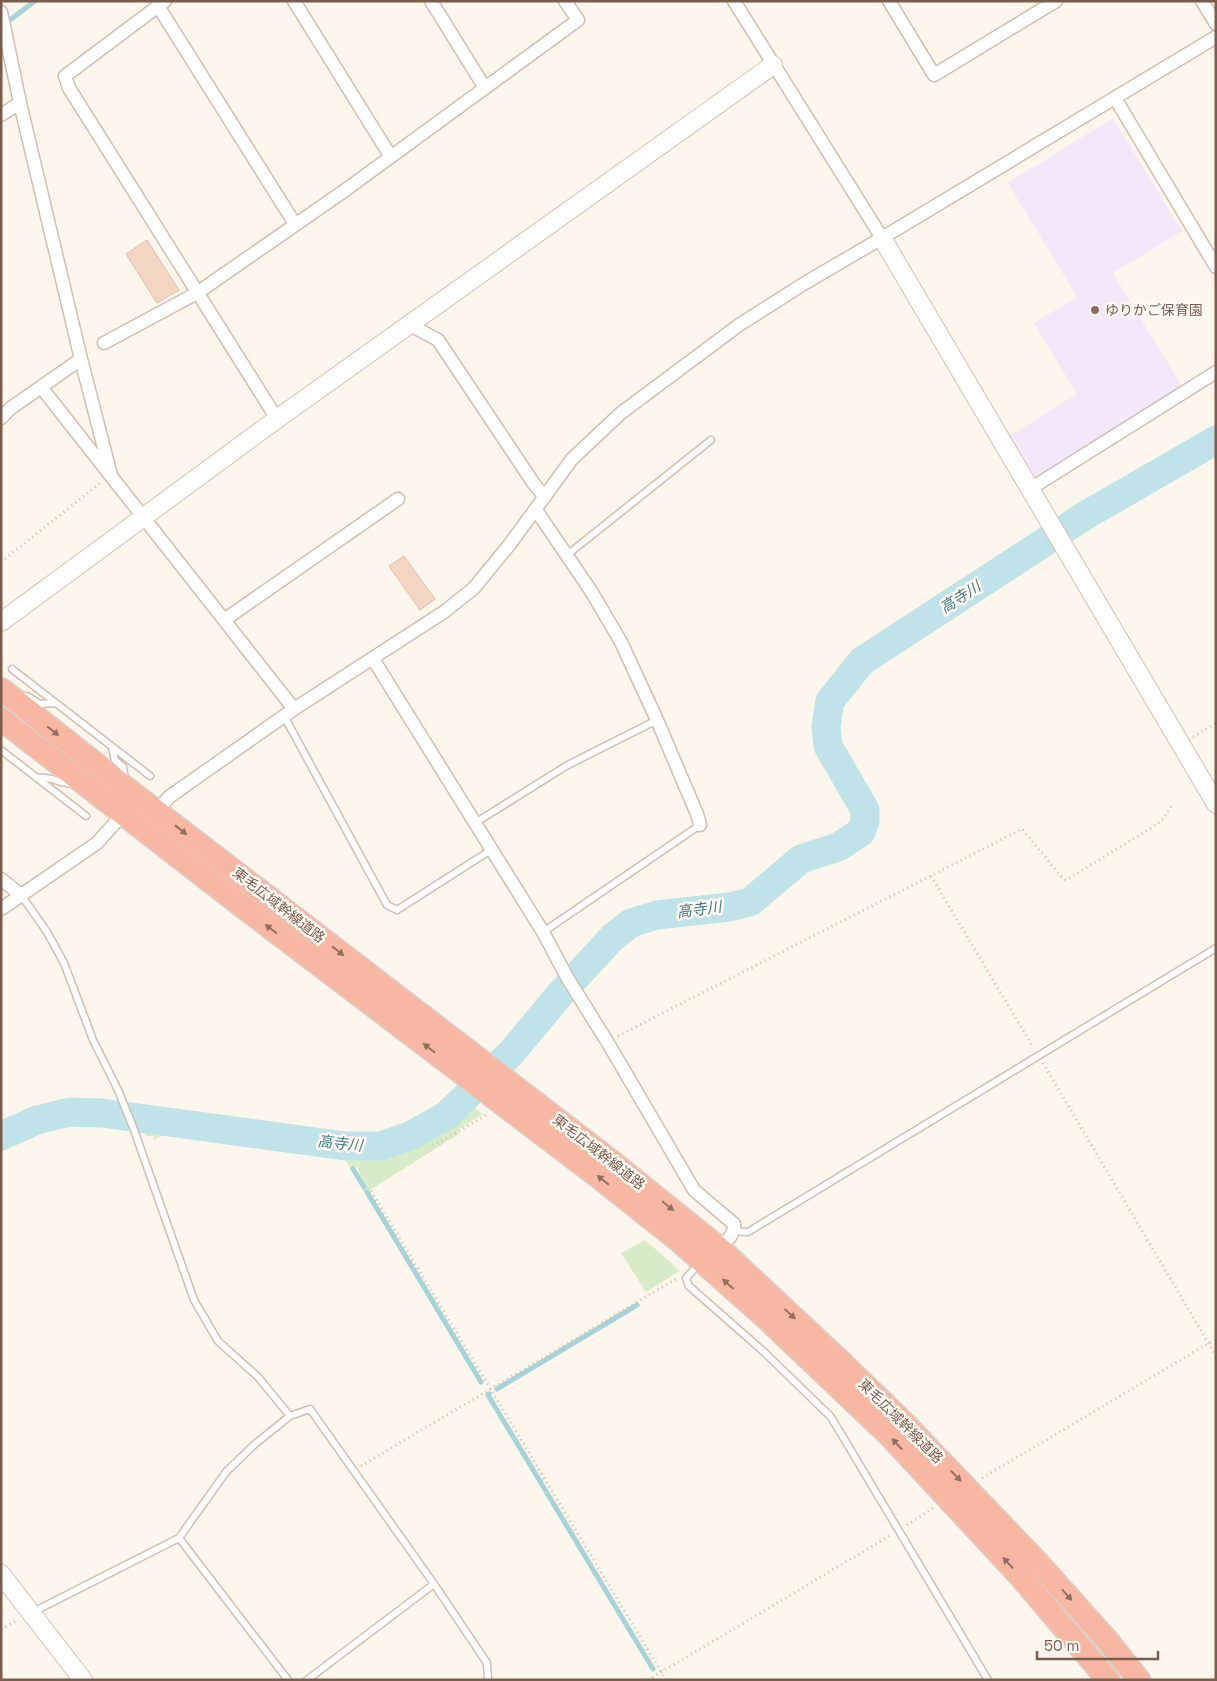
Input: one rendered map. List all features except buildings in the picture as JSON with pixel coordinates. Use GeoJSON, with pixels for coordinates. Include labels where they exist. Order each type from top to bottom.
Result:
{"type":"FeatureCollection","features":[{"type":"Feature","properties":{"kind":"highway","name":"東毛広域幹線道路"},"geometry":{"type":"LineString","coordinates":[[7,694],[157,811],[475,1069],[499,1092],[611,1161],[710,1255],[842,1363],[911,1430],[1039,1564],[1107,1640],[1139,1680]]}},
{"type":"Feature","properties":{"kind":"highway","name":"東毛広域幹線道路"},"geometry":{"type":"LineString","coordinates":[[1,719],[246,910],[475,1069]]}},
{"type":"Feature","properties":{"kind":"highway","name":"東毛広域幹線道路"},"geometry":{"type":"LineString","coordinates":[[710,1255],[766,1318],[890,1436],[1020,1576],[1108,1680]]}},
{"type":"Feature","properties":{"kind":"street"},"geometry":{"type":"LineString","coordinates":[[294,1],[391,157]]}},
{"type":"Feature","properties":{"kind":"street"},"geometry":{"type":"LineString","coordinates":[[431,1],[485,88]]}},
{"type":"Feature","properties":{"kind":"street"},"geometry":{"type":"LineString","coordinates":[[104,343],[197,293],[391,157],[578,20],[565,1]]}},
{"type":"Feature","properties":{"kind":"street"},"geometry":{"type":"LineString","coordinates":[[734,1],[882,238],[1216,804]]}},
{"type":"Feature","properties":{"kind":"street"},"geometry":{"type":"LineString","coordinates":[[889,1],[934,75],[1055,2]]}},
{"type":"Feature","properties":{"kind":"street"},"geometry":{"type":"LineString","coordinates":[[1202,1],[1216,24]]}},
{"type":"Feature","properties":{"kind":"street"},"geometry":{"type":"LineString","coordinates":[[277,418],[69,88],[65,76],[162,4],[295,224]]}},
{"type":"Feature","properties":{"kind":"street"},"geometry":{"type":"LineString","coordinates":[[1,12],[20,103],[81,359],[111,475]]}},
{"type":"Feature","properties":{"kind":"street"},"geometry":{"type":"LineString","coordinates":[[157,811],[166,800],[289,713],[444,612],[474,588],[536,510],[572,459],[621,413],[739,325],[805,283],[1216,37]]}},
{"type":"Feature","properties":{"kind":"street"},"geometry":{"type":"LineString","coordinates":[[1,622],[277,418],[773,65]]}},
{"type":"Feature","properties":{"kind":"street"},"geometry":{"type":"LineString","coordinates":[[1115,98],[1216,267]]}},
{"type":"Feature","properties":{"kind":"street"},"geometry":{"type":"LineString","coordinates":[[1,115],[20,103]]}},
{"type":"Feature","properties":{"kind":"street"},"geometry":{"type":"LineString","coordinates":[[410,325],[438,340],[534,484],[545,497]]}},
{"type":"Feature","properties":{"kind":"street"},"geometry":{"type":"LineString","coordinates":[[1,418],[11,408],[81,359]]}},
{"type":"Feature","properties":{"kind":"street"},"geometry":{"type":"LineString","coordinates":[[1030,489],[1216,372]]}},
{"type":"Feature","properties":{"kind":"street"},"geometry":{"type":"LineString","coordinates":[[41,387],[224,620],[289,713]]}},
{"type":"Feature","properties":{"kind":"street"},"geometry":{"type":"LineString","coordinates":[[224,620],[398,499]]}},
{"type":"Feature","properties":{"kind":"street"},"geometry":{"type":"LineString","coordinates":[[536,510],[591,591],[621,642],[657,720],[700,825]]}},
{"type":"Feature","properties":{"kind":"street"},"geometry":{"type":"LineString","coordinates":[[373,659],[543,932],[568,979],[608,1043],[694,1190],[734,1224],[734,1230],[729,1238],[710,1255]]}},
{"type":"Feature","properties":{"kind":"street"},"geometry":{"type":"LineString","coordinates":[[1,909],[97,843],[123,814]]}},
{"type":"Feature","properties":{"kind":"street"},"geometry":{"type":"LineString","coordinates":[[1,879],[21,895]]}},
{"type":"Feature","properties":{"kind":"street"},"geometry":{"type":"LineString","coordinates":[[1,1574],[83,1680]]}},
{"type":"Feature","properties":{"kind":"lane"},"geometry":{"type":"LineString","coordinates":[[567,555],[711,440]]}},
{"type":"Feature","properties":{"kind":"lane"},"geometry":{"type":"LineString","coordinates":[[12,669],[150,776]]}},
{"type":"Feature","properties":{"kind":"lane"},"geometry":{"type":"LineString","coordinates":[[7,694],[27,696],[40,704],[55,703]]}},
{"type":"Feature","properties":{"kind":"lane"},"geometry":{"type":"LineString","coordinates":[[289,713],[387,905],[397,910],[492,850]]}},
{"type":"Feature","properties":{"kind":"lane"},"geometry":{"type":"LineString","coordinates":[[475,823],[566,766],[657,720]]}},
{"type":"Feature","properties":{"kind":"lane"},"geometry":{"type":"LineString","coordinates":[[112,748],[114,760],[123,767],[126,788]]}},
{"type":"Feature","properties":{"kind":"lane"},"geometry":{"type":"LineString","coordinates":[[1,750],[86,816]]}},
{"type":"Feature","properties":{"kind":"lane"},"geometry":{"type":"LineString","coordinates":[[37,778],[48,776],[65,784],[85,785]]}},
{"type":"Feature","properties":{"kind":"lane"},"geometry":{"type":"LineString","coordinates":[[543,932],[700,825]]}},
{"type":"Feature","properties":{"kind":"lane"},"geometry":{"type":"LineString","coordinates":[[21,895],[47,932],[64,963],[93,1040],[127,1110],[194,1300],[218,1341],[258,1377],[290,1416]]}},
{"type":"Feature","properties":{"kind":"lane"},"geometry":{"type":"LineString","coordinates":[[734,1230],[748,1232],[1216,948]]}},
{"type":"Feature","properties":{"kind":"lane"},"geometry":{"type":"LineString","coordinates":[[710,1255],[686,1278],[689,1286],[763,1351],[831,1417],[988,1680]]}},
{"type":"Feature","properties":{"kind":"lane"},"geometry":{"type":"LineString","coordinates":[[32,1612],[179,1538],[226,1472],[254,1444],[290,1416],[310,1410],[434,1584],[487,1663],[488,1680]]}},
{"type":"Feature","properties":{"kind":"lane"},"geometry":{"type":"LineString","coordinates":[[179,1538],[288,1680]]}},
{"type":"Feature","properties":{"kind":"lane"},"geometry":{"type":"LineString","coordinates":[[307,1680],[434,1584]]}},
{"type":"Feature","properties":{"kind":"path"},"geometry":{"type":"LineString","coordinates":[[1,562],[111,475]]}},
{"type":"Feature","properties":{"kind":"path"},"geometry":{"type":"LineString","coordinates":[[1180,744],[1216,723]]}},
{"type":"Feature","properties":{"kind":"path"},"geometry":{"type":"LineString","coordinates":[[608,1043],[616,1037],[1022,829],[1066,880],[1152,827],[1164,818],[1172,804]]}},
{"type":"Feature","properties":{"kind":"path"},"geometry":{"type":"LineString","coordinates":[[931,876],[1216,1356]]}},
{"type":"Feature","properties":{"kind":"path"},"geometry":{"type":"LineString","coordinates":[[433,1146],[489,1114],[499,1092]]}},
{"type":"Feature","properties":{"kind":"path"},"geometry":{"type":"LineString","coordinates":[[371,1191],[666,1680]]}},
{"type":"Feature","properties":{"kind":"path"},"geometry":{"type":"LineString","coordinates":[[354,1470],[674,1280],[686,1278]]}},
{"type":"Feature","properties":{"kind":"path"},"geometry":{"type":"LineString","coordinates":[[989,1474],[1216,1339]]}},
{"type":"Feature","properties":{"kind":"path"},"geometry":{"type":"LineString","coordinates":[[648,1680],[899,1530],[927,1512],[946,1496]]}},
{"type":"Feature","properties":{"kind":"shaded area","name":"ゆりかご保育園"},"geometry":{"type":"Polygon","coordinates":[[[1113,118],[1182,231],[1113,273],[1183,388],[1034,479],[1009,436],[1077,394],[1034,323],[1077,297],[1008,183],[1113,118]]]}},
{"type":"Feature","properties":{"kind":"green space"},"geometry":{"type":"Polygon","coordinates":[[[469,1104],[483,1114],[457,1130],[459,1134],[365,1193],[362,1189],[365,1186],[357,1167],[351,1170],[344,1157],[162,1135],[154,1140],[154,1136],[146,1136],[144,1128],[368,1154],[388,1152],[412,1142],[455,1118],[469,1104]]]}},
{"type":"Feature","properties":{"kind":"green space"},"geometry":{"type":"Polygon","coordinates":[[[645,1240],[680,1271],[646,1292],[621,1253],[645,1240]]]}},
{"type":"Feature","properties":{"kind":"waterway"},"geometry":{"type":"LineString","coordinates":[[6,23],[35,1]]}},
{"type":"Feature","properties":{"kind":"waterway","name":"高寺川"},"geometry":{"type":"LineString","coordinates":[[1,1136],[37,1120],[70,1112],[102,1113],[345,1146],[381,1146],[410,1136],[447,1115],[512,1052],[561,993],[613,937],[631,923],[657,915],[730,907],[750,902],[801,859],[838,847],[861,832],[865,821],[865,810],[828,746],[826,727],[830,701],[862,661],[1086,515],[1216,440]]}},
{"type":"Feature","properties":{"kind":"waterway"},"geometry":{"type":"LineString","coordinates":[[353,1169],[364,1187]]}},
{"type":"Feature","properties":{"kind":"waterway"},"geometry":{"type":"LineString","coordinates":[[367,1192],[481,1382]]}},
{"type":"Feature","properties":{"kind":"waterway"},"geometry":{"type":"LineString","coordinates":[[497,1389],[637,1305]]}},
{"type":"Feature","properties":{"kind":"waterway"},"geometry":{"type":"LineString","coordinates":[[489,1394],[653,1669]]}},
{"type":"Feature","properties":{"kind":"place","name":"ゆりかご保育園"},"geometry":{"type":"Point","coordinates":[1095,310]}}]}
